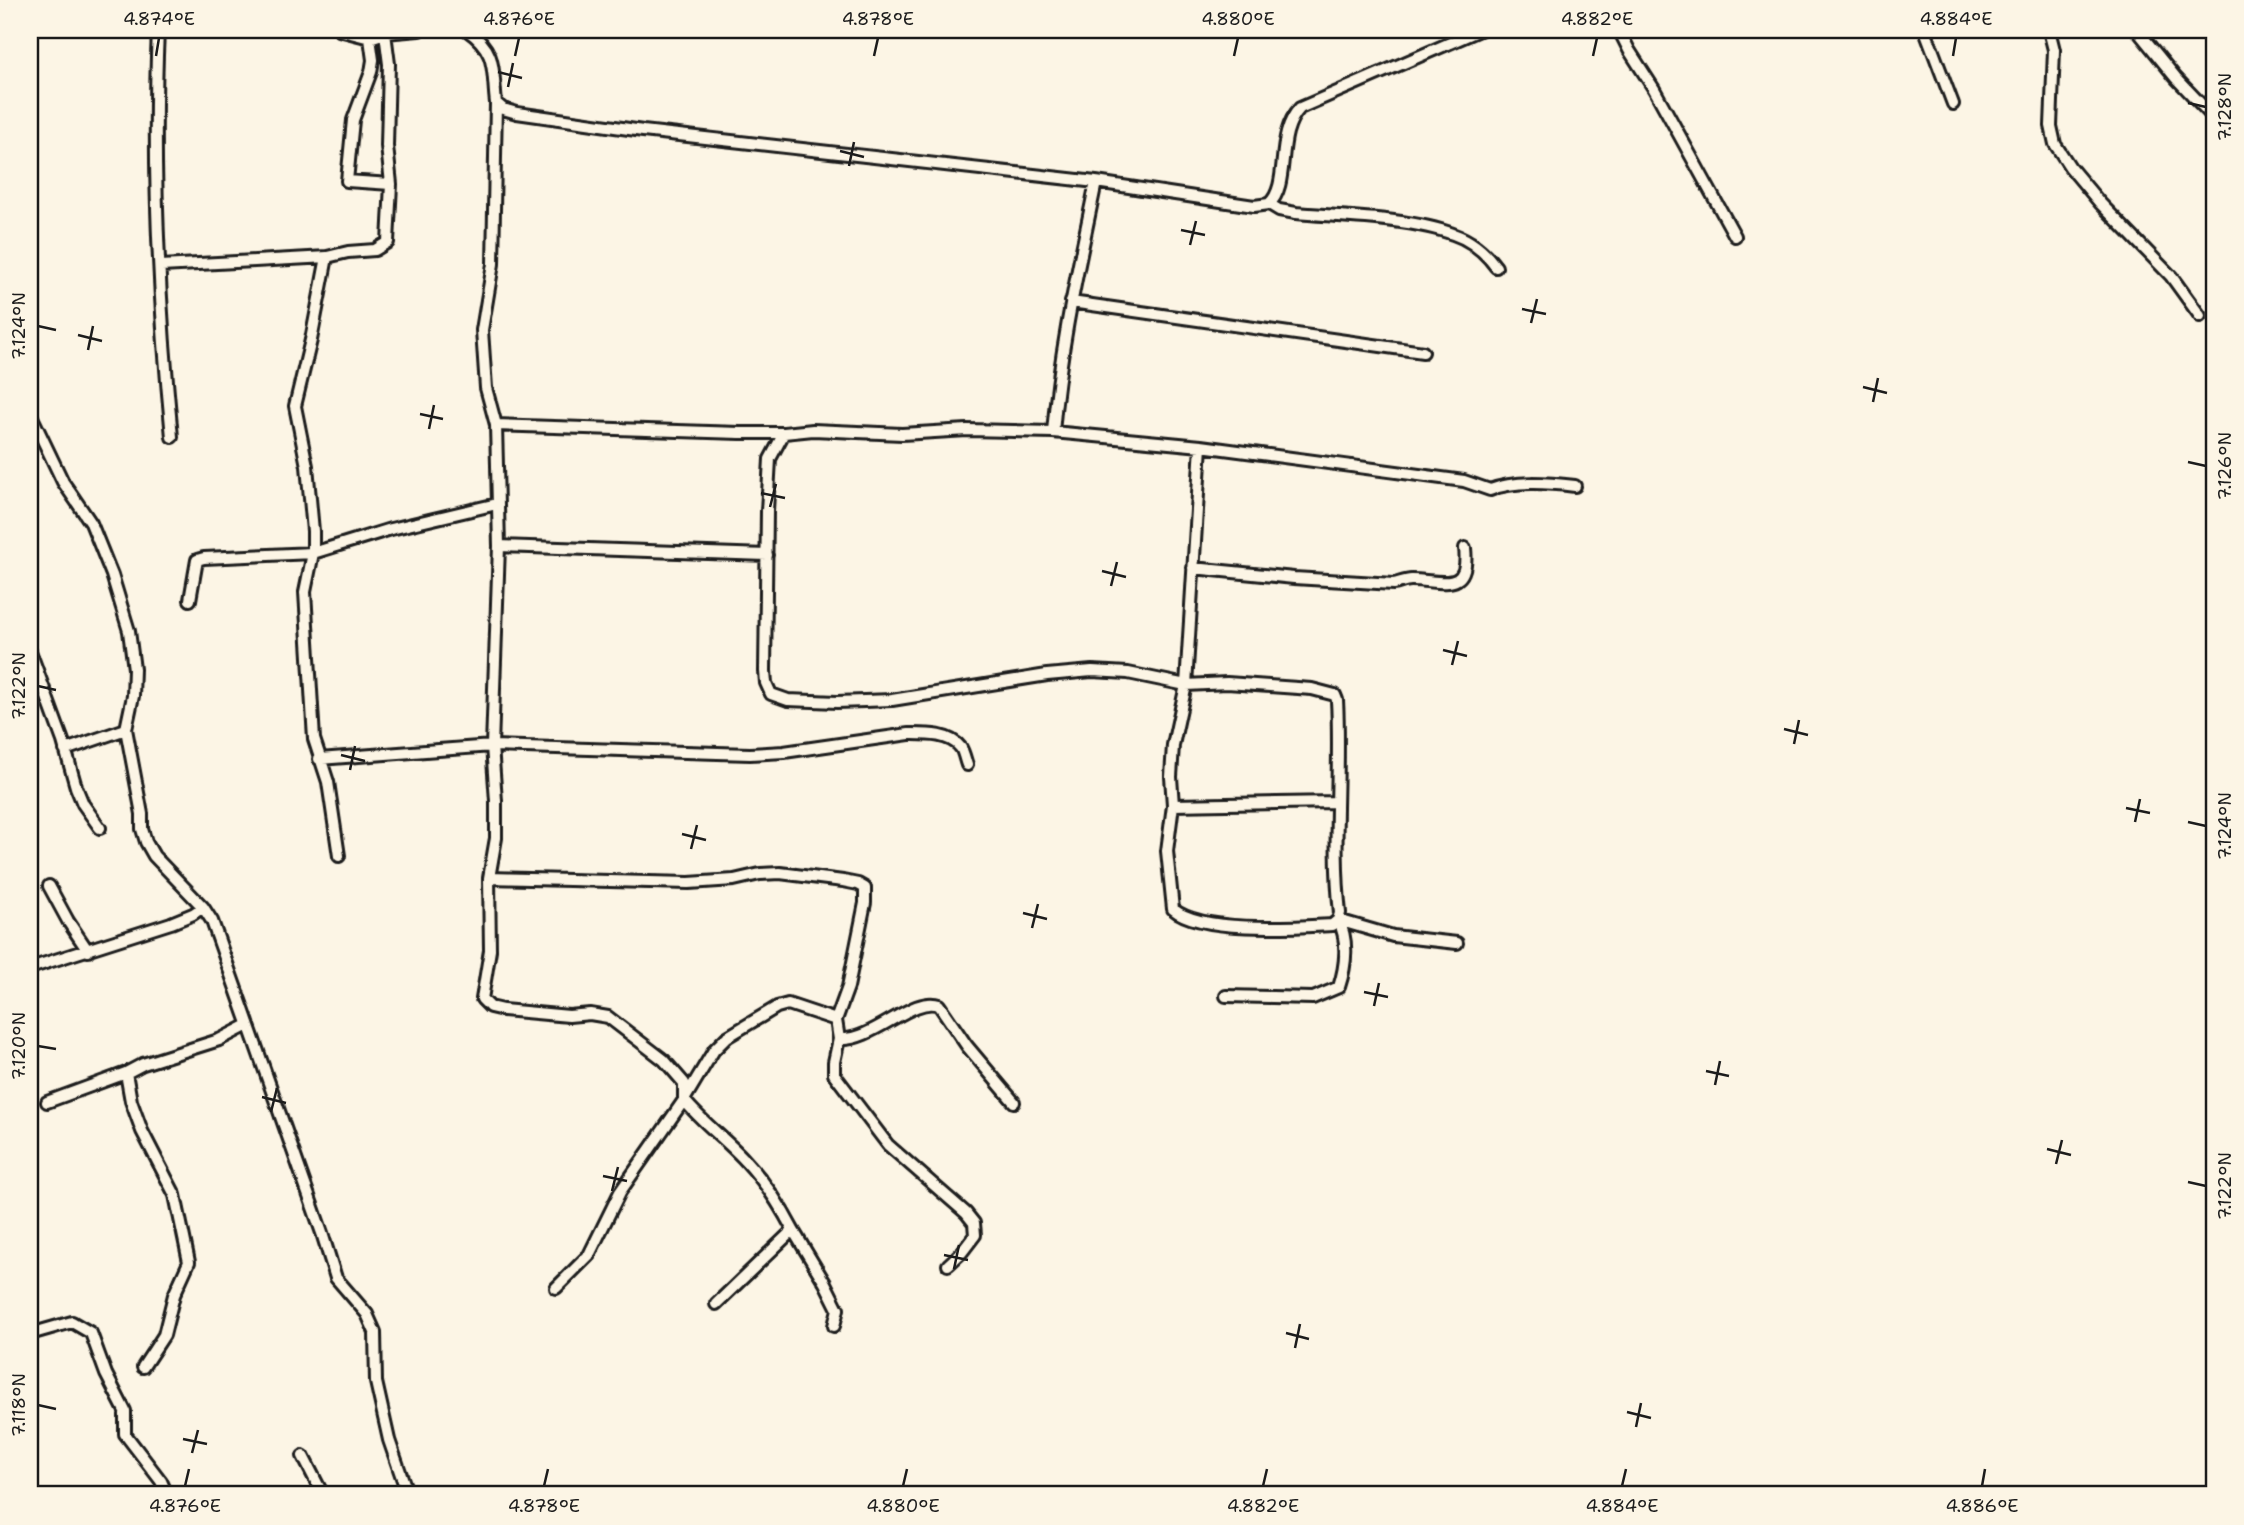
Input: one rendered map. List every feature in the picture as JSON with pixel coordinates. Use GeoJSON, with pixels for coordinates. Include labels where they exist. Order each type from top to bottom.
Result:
{"type":"FeatureCollection","features":[{"type":"Feature","properties":{"kind":"street"},"geometry":{"type":"LineString","coordinates":[[158,30],[156,103],[163,349],[172,437]]}},
{"type":"Feature","properties":{"kind":"street"},"geometry":{"type":"LineString","coordinates":[[339,30],[370,38],[385,33],[419,30]]}},
{"type":"Feature","properties":{"kind":"street"},"geometry":{"type":"LineString","coordinates":[[467,30],[481,42],[492,58],[496,103],[493,264],[482,330],[486,388],[496,425],[499,546],[492,746],[496,838],[488,878],[490,950],[482,999],[485,1003],[503,1010],[608,1017],[664,1060],[681,1077],[684,1083],[684,1100],[713,1132],[744,1159],[793,1230],[838,1309],[834,1326]]}},
{"type":"Feature","properties":{"kind":"street"},"geometry":{"type":"LineString","coordinates":[[1269,204],[1278,192],[1286,131],[1291,117],[1300,108],[1480,30]]}},
{"type":"Feature","properties":{"kind":"street"},"geometry":{"type":"LineString","coordinates":[[1619,30],[1735,236]]}},
{"type":"Feature","properties":{"kind":"street"},"geometry":{"type":"LineString","coordinates":[[1925,30],[1953,104]]}},
{"type":"Feature","properties":{"kind":"street"},"geometry":{"type":"LineString","coordinates":[[2049,30],[2054,50],[2051,126],[2055,144],[2100,203],[2171,276],[2200,316]]}},
{"type":"Feature","properties":{"kind":"street"},"geometry":{"type":"LineString","coordinates":[[2137,30],[2176,78],[2214,118]]}},
{"type":"Feature","properties":{"kind":"street"},"geometry":{"type":"LineString","coordinates":[[161,266],[327,257],[375,250],[388,242],[391,184],[387,146],[389,64],[385,33]]}},
{"type":"Feature","properties":{"kind":"street"},"geometry":{"type":"LineString","coordinates":[[370,38],[373,60],[353,120],[347,181],[391,184]]}},
{"type":"Feature","properties":{"kind":"street"},"geometry":{"type":"LineString","coordinates":[[496,103],[503,109],[517,113],[643,131],[1096,182],[1254,206],[1269,204],[1296,213],[1409,225],[1455,234],[1476,246],[1496,267]]}},
{"type":"Feature","properties":{"kind":"street"},"geometry":{"type":"LineString","coordinates":[[1053,432],[1057,384],[1071,302],[1096,182]]}},
{"type":"Feature","properties":{"kind":"street"},"geometry":{"type":"LineString","coordinates":[[327,257],[295,406],[307,467],[313,553],[305,592],[314,739],[328,782],[339,856]]}},
{"type":"Feature","properties":{"kind":"street"},"geometry":{"type":"LineString","coordinates":[[1071,302],[1423,352]]}},
{"type":"Feature","properties":{"kind":"street"},"geometry":{"type":"LineString","coordinates":[[30,413],[63,482],[91,523],[112,575],[129,631],[134,669],[133,696],[126,729],[146,842],[154,856],[212,921],[322,1233],[332,1269],[336,1278],[367,1314],[375,1332],[376,1382],[389,1440],[408,1495]]}},
{"type":"Feature","properties":{"kind":"street"},"geometry":{"type":"LineString","coordinates":[[496,425],[784,433],[813,430],[902,434],[967,429],[1053,432],[1200,446],[1464,481],[1490,491],[1502,485],[1519,486],[1539,482],[1575,486]]}},
{"type":"Feature","properties":{"kind":"street"},"geometry":{"type":"LineString","coordinates":[[784,433],[770,459],[766,683],[771,694],[788,700],[892,700],[1047,675],[1091,671],[1128,673],[1186,685],[1227,683],[1312,689],[1335,695],[1339,734],[1336,858],[1340,914],[1332,925],[1260,927],[1206,923],[1182,917],[1173,909],[1167,851],[1173,805],[1171,777],[1173,745],[1186,685],[1200,446]]}},
{"type":"Feature","properties":{"kind":"street"},"geometry":{"type":"LineString","coordinates":[[190,600],[197,561],[204,558],[313,553],[391,529],[497,504]]}},
{"type":"Feature","properties":{"kind":"street"},"geometry":{"type":"LineString","coordinates":[[499,546],[767,555]]}},
{"type":"Feature","properties":{"kind":"street"},"geometry":{"type":"LineString","coordinates":[[1193,568],[1394,584],[1410,580],[1452,582],[1460,577],[1466,564],[1465,548]]}},
{"type":"Feature","properties":{"kind":"street"},"geometry":{"type":"LineString","coordinates":[[30,651],[76,787],[83,804],[100,828]]}},
{"type":"Feature","properties":{"kind":"street"},"geometry":{"type":"LineString","coordinates":[[65,750],[126,729]]}},
{"type":"Feature","properties":{"kind":"street"},"geometry":{"type":"LineString","coordinates":[[319,759],[492,746],[750,754],[925,734],[952,741],[960,748],[967,765]]}},
{"type":"Feature","properties":{"kind":"street"},"geometry":{"type":"LineString","coordinates":[[1173,805],[1336,802]]}},
{"type":"Feature","properties":{"kind":"street"},"geometry":{"type":"LineString","coordinates":[[488,878],[689,883],[780,873],[858,884],[865,888],[865,903],[848,987],[836,1020],[839,1039],[834,1074],[888,1145],[921,1176],[946,1194],[974,1223],[975,1235],[948,1265]]}},
{"type":"Feature","properties":{"kind":"street"},"geometry":{"type":"LineString","coordinates":[[49,886],[88,951]]}},
{"type":"Feature","properties":{"kind":"street"},"geometry":{"type":"LineString","coordinates":[[30,968],[171,923],[202,907]]}},
{"type":"Feature","properties":{"kind":"street"},"geometry":{"type":"LineString","coordinates":[[1338,920],[1393,936],[1457,943]]}},
{"type":"Feature","properties":{"kind":"street"},"geometry":{"type":"LineString","coordinates":[[1226,996],[1313,998],[1339,987],[1346,933],[1338,920]]}},
{"type":"Feature","properties":{"kind":"street"},"geometry":{"type":"LineString","coordinates":[[839,1039],[851,1040],[904,1013],[933,1003],[939,1005],[967,1046],[1014,1102]]}},
{"type":"Feature","properties":{"kind":"street"},"geometry":{"type":"LineString","coordinates":[[556,1288],[589,1255],[620,1192],[684,1100],[714,1050],[727,1037],[777,1007],[788,1004],[836,1020]]}},
{"type":"Feature","properties":{"kind":"street"},"geometry":{"type":"LineString","coordinates":[[47,1102],[126,1073],[143,1064],[219,1040],[248,1025]]}},
{"type":"Feature","properties":{"kind":"street"},"geometry":{"type":"LineString","coordinates":[[126,1073],[131,1101],[142,1131],[175,1195],[189,1262],[174,1295],[164,1335],[143,1367]]}},
{"type":"Feature","properties":{"kind":"street"},"geometry":{"type":"LineString","coordinates":[[716,1304],[793,1230]]}},
{"type":"Feature","properties":{"kind":"street"},"geometry":{"type":"LineString","coordinates":[[30,1334],[72,1322],[90,1334],[125,1411],[125,1434],[162,1481],[167,1495]]}},
{"type":"Feature","properties":{"kind":"street"},"geometry":{"type":"LineString","coordinates":[[303,1456],[323,1495]]}}]}
